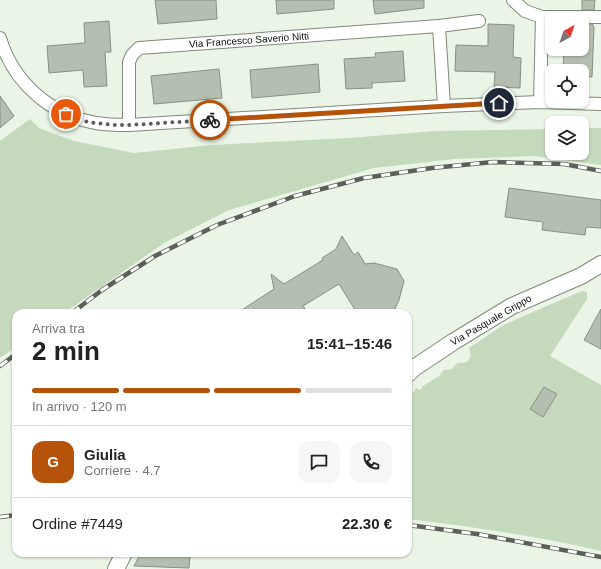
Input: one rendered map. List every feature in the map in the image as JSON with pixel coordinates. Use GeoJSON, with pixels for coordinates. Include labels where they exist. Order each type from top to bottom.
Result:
{"type":"FeatureCollection","features":[{"type":"Feature","properties":{"kind":"street"},"geometry":{"type":"LineString","coordinates":[[512,0],[525,11],[542,17],[601,17]]}},
{"type":"Feature","properties":{"kind":"street"},"geometry":{"type":"LineString","coordinates":[[540,102],[542,17]]}},
{"type":"Feature","properties":{"kind":"street","name":"Via Francesco Saverio Nitti"},"geometry":{"type":"LineString","coordinates":[[130,125],[129,62],[132,55],[139,48],[439,26],[479,21]]}},
{"type":"Feature","properties":{"kind":"street"},"geometry":{"type":"LineString","coordinates":[[439,26],[444,106]]}},
{"type":"Feature","properties":{"kind":"street"},"geometry":{"type":"LineString","coordinates":[[0,38],[8,60],[27,86],[38,97],[66,114],[86,121],[102,124],[130,125],[444,106],[540,102],[601,104]]}},
{"type":"Feature","properties":{"kind":"street","name":"Via Pasquale Grippo"},"geometry":{"type":"LineString","coordinates":[[412,370],[512,306],[581,276],[601,264]]}},
{"type":"Feature","properties":{"kind":"street"},"geometry":{"type":"LineString","coordinates":[[116,569],[122,557]]}},
{"type":"Feature","properties":{"kind":"green space"},"geometry":{"type":"Polygon","coordinates":[[[30,119],[39,128],[74,141],[134,153],[212,145],[349,138],[435,131],[545,129],[545,158],[533,156],[455,159],[374,168],[229,210],[164,243],[70,309],[12,309],[12,350],[0,358],[0,141],[30,119]]]}},
{"type":"Feature","properties":{"kind":"green space"},"geometry":{"type":"Polygon","coordinates":[[[589,128],[601,128],[601,165],[563,160],[589,160],[589,128]]]}},
{"type":"Feature","properties":{"kind":"green space"},"geometry":{"type":"Polygon","coordinates":[[[582,291],[587,292],[587,299],[550,356],[601,385],[601,551],[505,532],[412,519],[412,392],[416,388],[420,390],[423,386],[439,376],[444,370],[452,369],[458,363],[467,362],[471,356],[469,348],[502,326],[582,291]]]}},
{"type":"Feature","properties":{"kind":"building"},"geometry":{"type":"Polygon","coordinates":[[[155,0],[216,0],[217,19],[158,24],[155,0]]]}},
{"type":"Feature","properties":{"kind":"building"},"geometry":{"type":"Polygon","coordinates":[[[276,0],[334,0],[334,9],[277,14],[276,0]]]}},
{"type":"Feature","properties":{"kind":"building"},"geometry":{"type":"Polygon","coordinates":[[[373,0],[424,0],[424,8],[375,14],[373,0]]]}},
{"type":"Feature","properties":{"kind":"building"},"geometry":{"type":"Polygon","coordinates":[[[582,0],[595,0],[594,10],[582,10],[582,0]]]}},
{"type":"Feature","properties":{"kind":"building"},"geometry":{"type":"Polygon","coordinates":[[[109,21],[111,52],[105,52],[107,86],[84,87],[83,70],[49,73],[47,46],[85,43],[84,23],[109,21]]]}},
{"type":"Feature","properties":{"kind":"building"},"geometry":{"type":"Polygon","coordinates":[[[488,24],[514,25],[513,57],[521,58],[520,88],[494,87],[495,72],[455,71],[456,45],[488,46],[488,24]]]}},
{"type":"Feature","properties":{"kind":"building"},"geometry":{"type":"Polygon","coordinates":[[[589,24],[593,24],[592,77],[589,77],[589,64],[563,64],[564,56],[589,56],[589,24]]]}},
{"type":"Feature","properties":{"kind":"building"},"geometry":{"type":"Polygon","coordinates":[[[403,51],[405,81],[372,83],[372,88],[346,89],[344,59],[376,57],[375,53],[403,51]]]}},
{"type":"Feature","properties":{"kind":"building"},"geometry":{"type":"Polygon","coordinates":[[[318,64],[320,92],[252,98],[250,70],[318,64]]]}},
{"type":"Feature","properties":{"kind":"building"},"geometry":{"type":"Polygon","coordinates":[[[219,69],[222,98],[154,104],[151,76],[219,69]]]}},
{"type":"Feature","properties":{"kind":"building"},"geometry":{"type":"Polygon","coordinates":[[[0,96],[14,116],[0,128],[0,96]]]}},
{"type":"Feature","properties":{"kind":"building"},"geometry":{"type":"Polygon","coordinates":[[[509,188],[601,200],[601,228],[586,227],[585,235],[542,230],[543,222],[505,217],[509,188]]]}},
{"type":"Feature","properties":{"kind":"building"},"geometry":{"type":"Polygon","coordinates":[[[342,236],[354,255],[358,252],[365,264],[374,263],[397,269],[404,281],[395,309],[355,309],[339,284],[303,306],[305,308],[303,309],[243,309],[274,289],[271,274],[284,284],[323,260],[322,258],[336,249],[342,236]]]}},
{"type":"Feature","properties":{"kind":"building"},"geometry":{"type":"Polygon","coordinates":[[[601,309],[601,349],[584,340],[601,309]]]}},
{"type":"Feature","properties":{"kind":"building"},"geometry":{"type":"Polygon","coordinates":[[[544,387],[557,394],[543,417],[530,409],[544,387]]]}},
{"type":"Feature","properties":{"kind":"building"},"geometry":{"type":"Polygon","coordinates":[[[139,557],[190,557],[189,568],[134,566],[139,557]]]}},
{"type":"Feature","properties":{"kind":"railway"},"geometry":{"type":"LineString","coordinates":[[77,309],[102,290],[155,256],[217,225],[295,196],[364,178],[432,168],[493,162],[564,164],[601,171]]}},
{"type":"Feature","properties":{"kind":"railway"},"geometry":{"type":"LineString","coordinates":[[0,366],[12,357]]}},
{"type":"Feature","properties":{"kind":"railway"},"geometry":{"type":"LineString","coordinates":[[0,517],[12,516]]}},
{"type":"Feature","properties":{"kind":"railway"},"geometry":{"type":"LineString","coordinates":[[412,526],[477,534],[601,557]]}},
{"type":"Feature","properties":{"kind":"way so far"},"geometry":{"type":"LineString","coordinates":[[66,114],[88,122],[113,125],[210,120]]}},
{"type":"Feature","properties":{"kind":"route"},"geometry":{"type":"LineString","coordinates":[[210,120],[499,103]]}}]}
